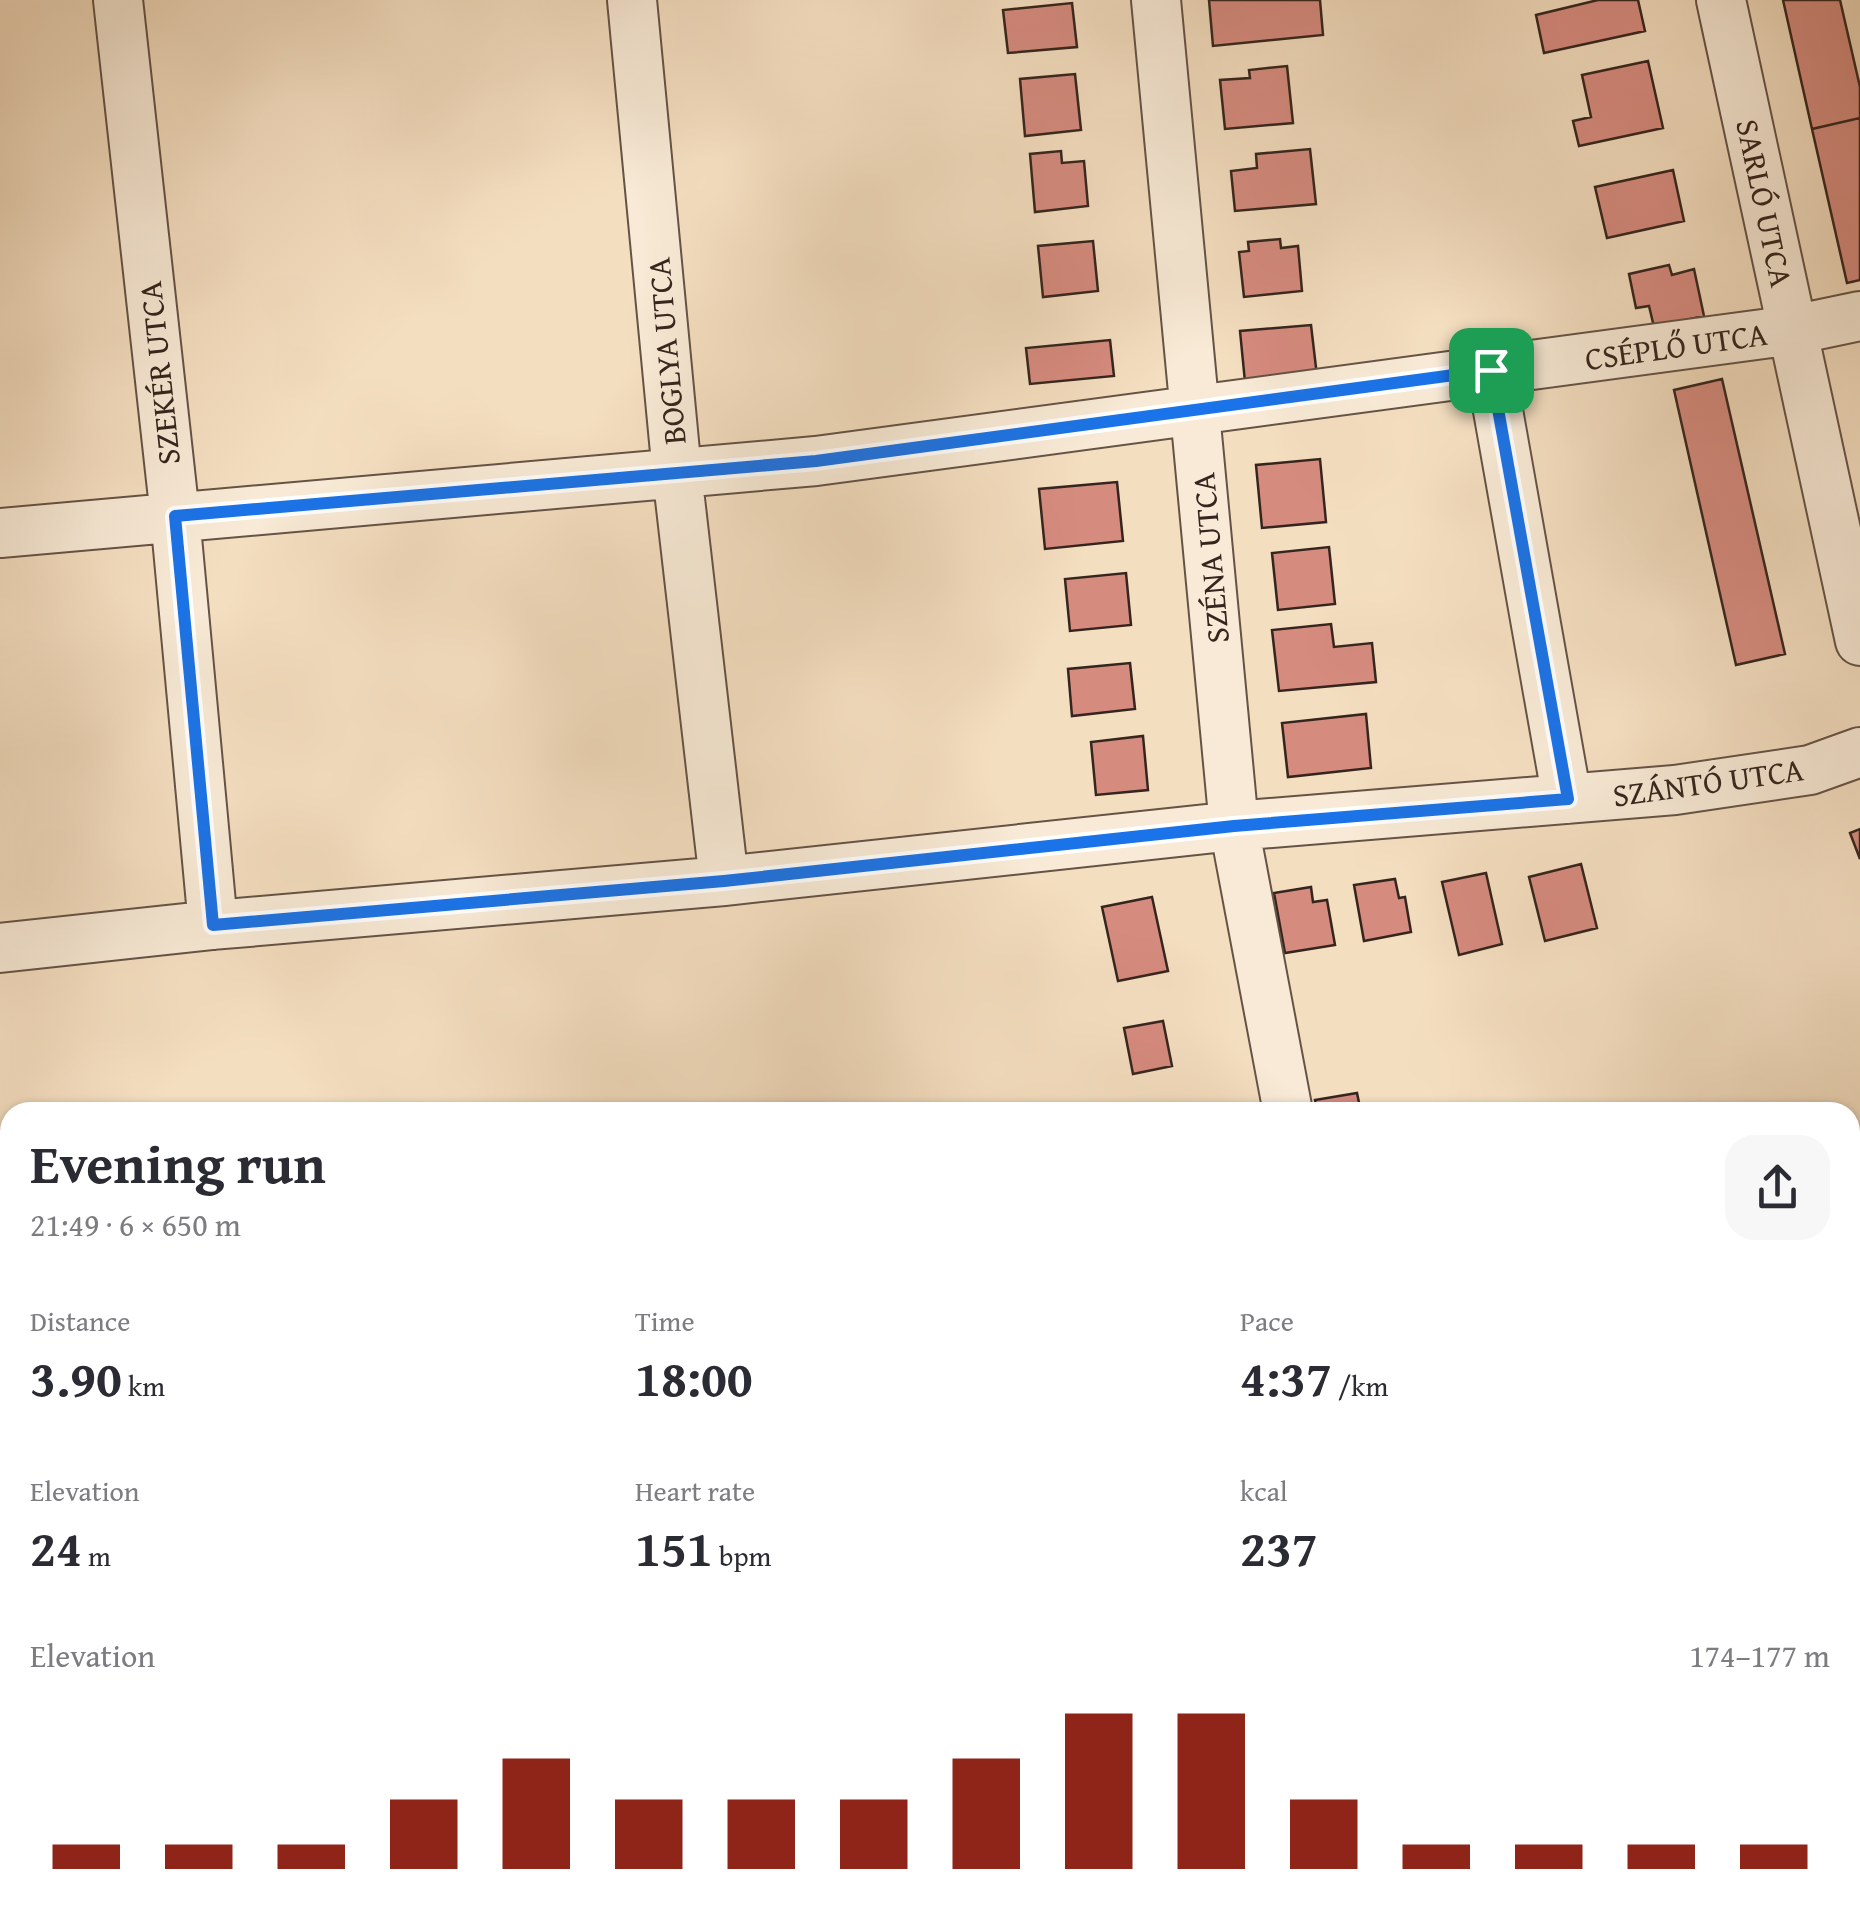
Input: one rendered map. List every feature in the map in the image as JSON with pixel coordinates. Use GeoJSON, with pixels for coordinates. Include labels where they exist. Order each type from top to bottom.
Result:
{"type":"FeatureCollection","features":[{"type":"Feature","properties":{"kind":"street","name":"SZEKÉR UTCA"},"geometry":{"type":"LineString","coordinates":[[118,0],[175,516],[213,925]]}},
{"type":"Feature","properties":{"kind":"street","name":"BOGLYA UTCA"},"geometry":{"type":"LineString","coordinates":[[632,0],[678,473],[724,881]]}},
{"type":"Feature","properties":{"kind":"street","name":"SZÉNA UTCA"},"geometry":{"type":"LineString","coordinates":[[1156,0],[1234,826],[1286,1102]]}},
{"type":"Feature","properties":{"kind":"street","name":"SARLÓ UTCA"},"geometry":{"type":"LineString","coordinates":[[1722,0],[1860,641]]}},
{"type":"Feature","properties":{"kind":"street","name":"CSÉPLŐ UTCA"},"geometry":{"type":"LineString","coordinates":[[0,533],[816,461],[1793,330],[1860,316]]}},
{"type":"Feature","properties":{"kind":"street"},"geometry":{"type":"LineString","coordinates":[[1491,370],[1568,799]]}},
{"type":"Feature","properties":{"kind":"street","name":"SZÁNTÓ UTCA"},"geometry":{"type":"LineString","coordinates":[[0,948],[213,925],[724,881],[1234,826],[1675,790],[1810,770],[1860,752]]}},
{"type":"Feature","properties":{"kind":"building"},"geometry":{"type":"Polygon","coordinates":[[[1209,0],[1320,0],[1323,35],[1213,46],[1209,0]]]}},
{"type":"Feature","properties":{"kind":"building"},"geometry":{"type":"Polygon","coordinates":[[[1598,0],[1638,0],[1645,31],[1544,53],[1536,15],[1598,0]]]}},
{"type":"Feature","properties":{"kind":"building"},"geometry":{"type":"Polygon","coordinates":[[[1783,0],[1840,0],[1860,87],[1860,118],[1812,129],[1783,0]]]}},
{"type":"Feature","properties":{"kind":"building"},"geometry":{"type":"Polygon","coordinates":[[[1072,3],[1077,47],[1008,53],[1003,10],[1072,3]]]}},
{"type":"Feature","properties":{"kind":"building"},"geometry":{"type":"Polygon","coordinates":[[[1648,61],[1663,128],[1579,146],[1573,121],[1591,117],[1582,75],[1648,61]]]}},
{"type":"Feature","properties":{"kind":"building"},"geometry":{"type":"Polygon","coordinates":[[[1287,66],[1293,123],[1225,129],[1220,80],[1250,78],[1249,70],[1287,66]]]}},
{"type":"Feature","properties":{"kind":"building"},"geometry":{"type":"Polygon","coordinates":[[[1075,74],[1081,130],[1025,136],[1020,79],[1075,74]]]}},
{"type":"Feature","properties":{"kind":"building"},"geometry":{"type":"Polygon","coordinates":[[[1860,118],[1860,280],[1847,283],[1812,129],[1860,118]]]}},
{"type":"Feature","properties":{"kind":"building"},"geometry":{"type":"Polygon","coordinates":[[[1310,149],[1316,204],[1235,211],[1231,171],[1257,168],[1256,154],[1310,149]]]}},
{"type":"Feature","properties":{"kind":"building"},"geometry":{"type":"Polygon","coordinates":[[[1061,151],[1062,163],[1084,161],[1088,206],[1035,212],[1030,154],[1061,151]]]}},
{"type":"Feature","properties":{"kind":"building"},"geometry":{"type":"Polygon","coordinates":[[[1673,170],[1684,221],[1607,238],[1595,187],[1673,170]]]}},
{"type":"Feature","properties":{"kind":"building"},"geometry":{"type":"Polygon","coordinates":[[[1280,239],[1281,248],[1298,246],[1302,291],[1244,297],[1239,252],[1249,251],[1248,242],[1280,239]]]}},
{"type":"Feature","properties":{"kind":"building"},"geometry":{"type":"Polygon","coordinates":[[[1093,241],[1098,291],[1043,297],[1038,246],[1093,241]]]}},
{"type":"Feature","properties":{"kind":"building"},"geometry":{"type":"Polygon","coordinates":[[[1669,265],[1672,275],[1694,269],[1704,316],[1654,327],[1649,306],[1636,308],[1629,274],[1669,265]]]}},
{"type":"Feature","properties":{"kind":"building"},"geometry":{"type":"Polygon","coordinates":[[[1311,325],[1317,376],[1245,382],[1240,331],[1311,325]]]}},
{"type":"Feature","properties":{"kind":"building"},"geometry":{"type":"Polygon","coordinates":[[[1110,340],[1114,376],[1030,384],[1026,348],[1110,340]]]}},
{"type":"Feature","properties":{"kind":"building"},"geometry":{"type":"Polygon","coordinates":[[[1722,379],[1785,654],[1736,665],[1674,390],[1722,379]]]}},
{"type":"Feature","properties":{"kind":"building"},"geometry":{"type":"Polygon","coordinates":[[[1320,459],[1326,522],[1262,528],[1256,465],[1320,459]]]}},
{"type":"Feature","properties":{"kind":"building"},"geometry":{"type":"Polygon","coordinates":[[[1117,482],[1123,541],[1045,549],[1039,489],[1117,482]]]}},
{"type":"Feature","properties":{"kind":"building"},"geometry":{"type":"Polygon","coordinates":[[[1329,547],[1335,604],[1278,610],[1272,553],[1329,547]]]}},
{"type":"Feature","properties":{"kind":"building"},"geometry":{"type":"Polygon","coordinates":[[[1126,573],[1131,625],[1070,631],[1065,579],[1126,573]]]}},
{"type":"Feature","properties":{"kind":"building"},"geometry":{"type":"Polygon","coordinates":[[[1331,624],[1334,647],[1372,643],[1376,682],[1279,691],[1272,630],[1331,624]]]}},
{"type":"Feature","properties":{"kind":"building"},"geometry":{"type":"Polygon","coordinates":[[[1130,663],[1135,709],[1072,716],[1068,669],[1130,663]]]}},
{"type":"Feature","properties":{"kind":"building"},"geometry":{"type":"Polygon","coordinates":[[[1366,714],[1371,768],[1288,777],[1282,723],[1366,714]]]}},
{"type":"Feature","properties":{"kind":"building"},"geometry":{"type":"Polygon","coordinates":[[[1143,736],[1148,790],[1096,795],[1091,742],[1143,736]]]}},
{"type":"Feature","properties":{"kind":"building"},"geometry":{"type":"Polygon","coordinates":[[[1860,829],[1860,859],[1850,833],[1860,829]]]}},
{"type":"Feature","properties":{"kind":"building"},"geometry":{"type":"Polygon","coordinates":[[[1581,864],[1597,928],[1545,941],[1529,877],[1581,864]]]}},
{"type":"Feature","properties":{"kind":"building"},"geometry":{"type":"Polygon","coordinates":[[[1486,873],[1502,944],[1459,955],[1442,882],[1486,873]]]}},
{"type":"Feature","properties":{"kind":"building"},"geometry":{"type":"Polygon","coordinates":[[[1395,879],[1399,898],[1405,897],[1411,932],[1364,941],[1354,885],[1395,879]]]}},
{"type":"Feature","properties":{"kind":"building"},"geometry":{"type":"Polygon","coordinates":[[[1311,887],[1313,902],[1327,900],[1335,945],[1285,953],[1274,893],[1311,887]]]}},
{"type":"Feature","properties":{"kind":"building"},"geometry":{"type":"Polygon","coordinates":[[[1152,897],[1168,971],[1118,981],[1102,907],[1152,897]]]}},
{"type":"Feature","properties":{"kind":"building"},"geometry":{"type":"Polygon","coordinates":[[[1163,1021],[1172,1066],[1133,1074],[1124,1028],[1163,1021]]]}},
{"type":"Feature","properties":{"kind":"building"},"geometry":{"type":"Polygon","coordinates":[[[1357,1093],[1359,1102],[1315,1102],[1357,1093]]]}},
{"type":"Feature","properties":{"kind":"route"},"geometry":{"type":"LineString","coordinates":[[1491,370],[1568,799],[1234,826],[724,881],[213,925],[175,516],[816,461],[1491,370]]}}]}
